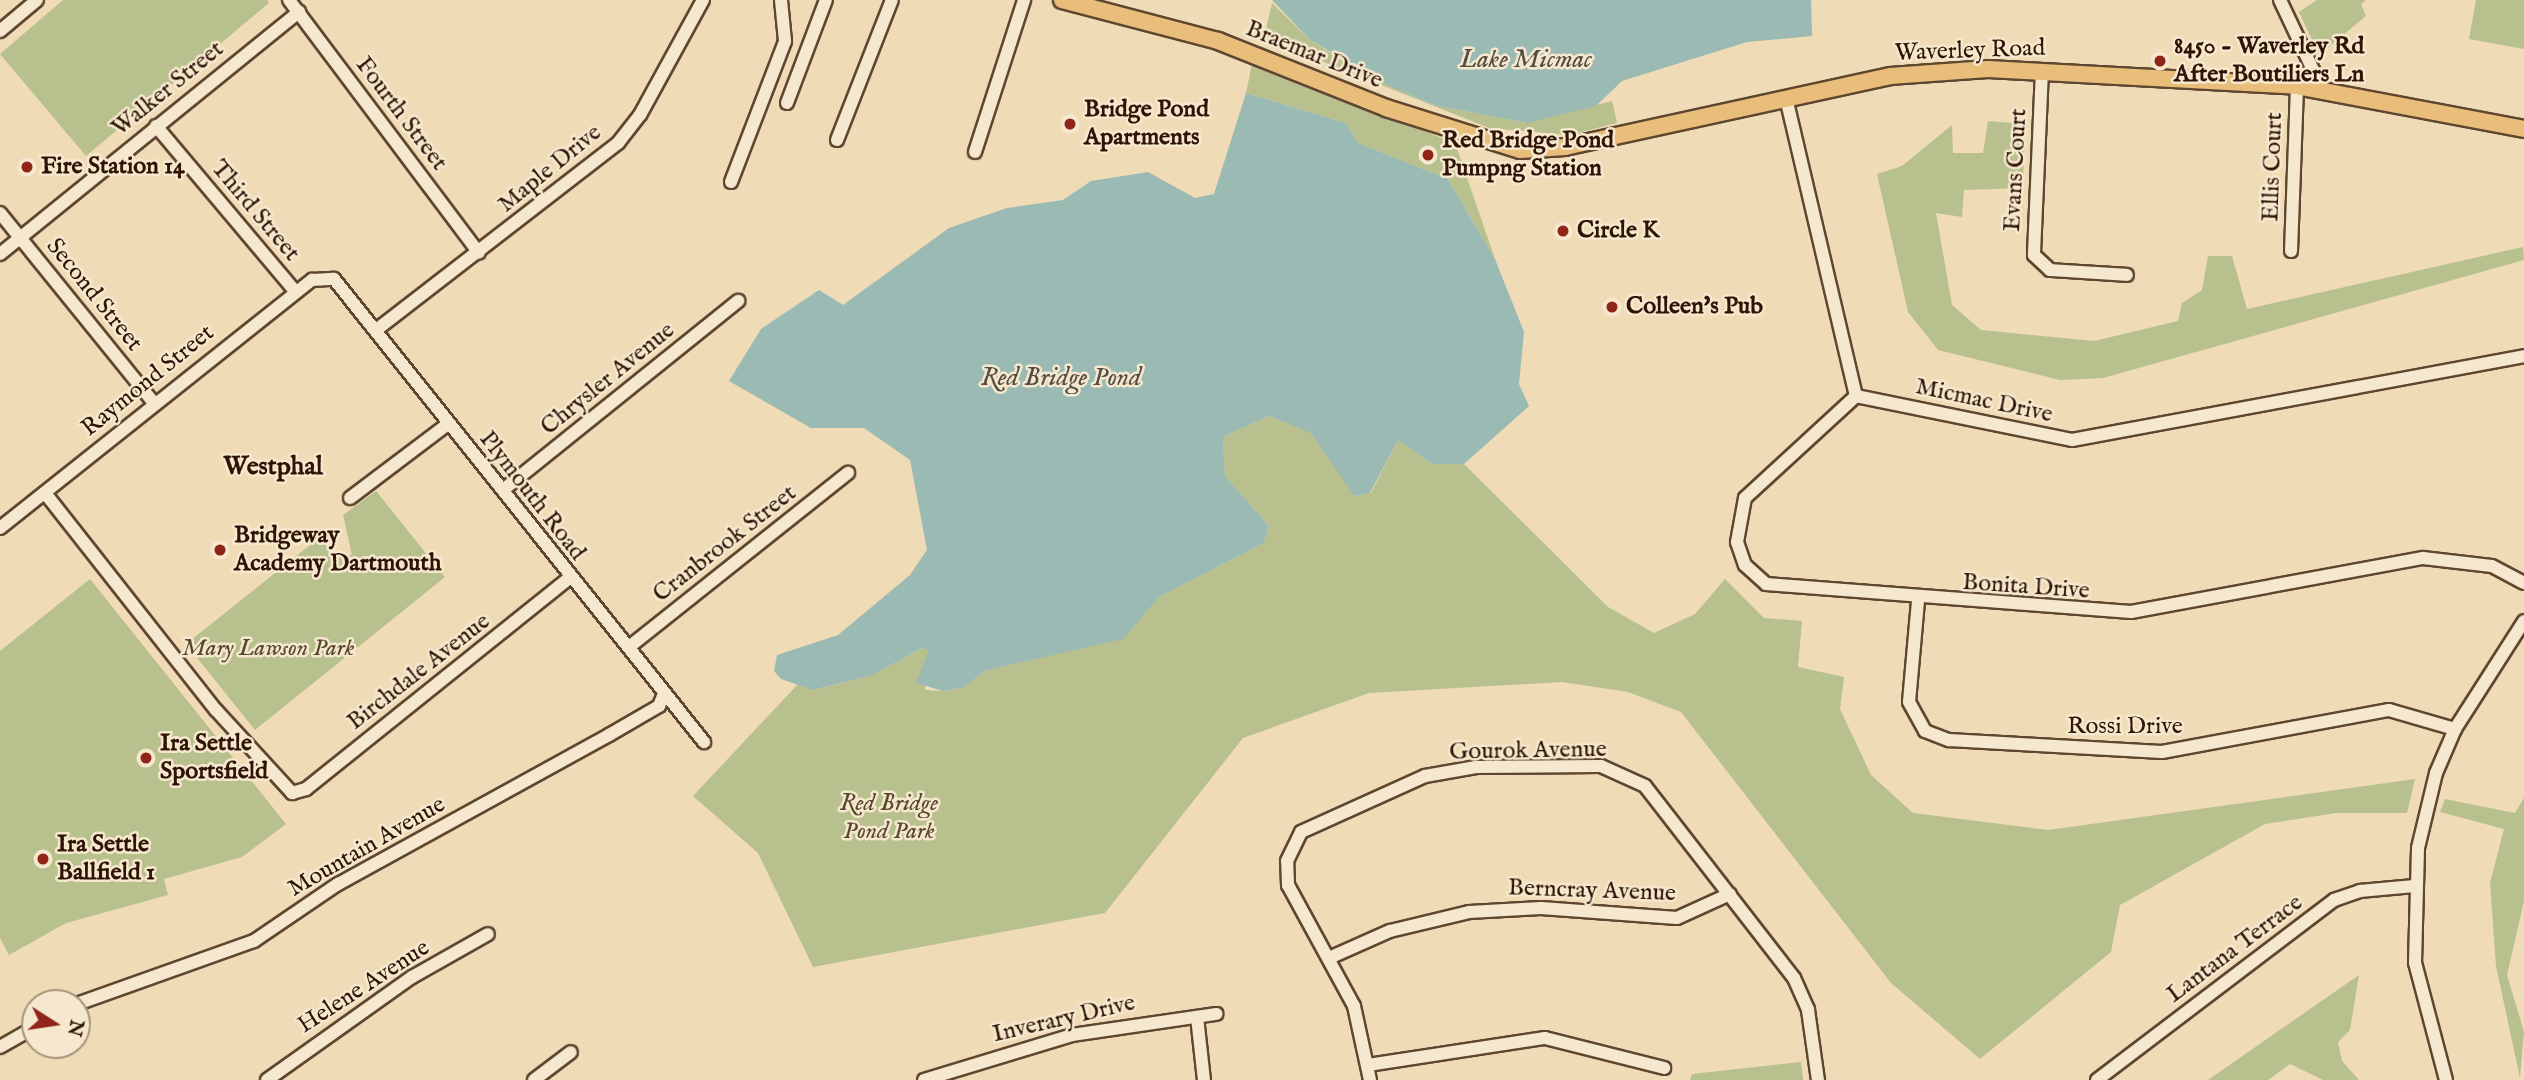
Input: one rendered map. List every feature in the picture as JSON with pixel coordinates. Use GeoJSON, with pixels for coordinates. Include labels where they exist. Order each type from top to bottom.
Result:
{"type":"FeatureCollection","features":[{"type":"Feature","properties":{"kind":"main road","name":"Braemar Drive"},"geometry":{"type":"LineString","coordinates":[[1062,0],[1217,41],[1386,108]]}},
{"type":"Feature","properties":{"kind":"main road","name":"Waverley Road"},"geometry":{"type":"LineString","coordinates":[[1386,108],[1520,150],[1565,148],[1787,102],[1890,76],[2042,70],[2322,89],[2524,129]]}},
{"type":"Feature","properties":{"kind":"street"},"geometry":{"type":"LineString","coordinates":[[0,31],[37,0]]}},
{"type":"Feature","properties":{"kind":"street","name":"Fourth Street"},"geometry":{"type":"LineString","coordinates":[[289,0],[479,253]]}},
{"type":"Feature","properties":{"kind":"street","name":"Maple Drive"},"geometry":{"type":"LineString","coordinates":[[376,330],[479,253],[634,126],[703,0]]}},
{"type":"Feature","properties":{"kind":"street"},"geometry":{"type":"LineString","coordinates":[[731,182],[785,41],[781,0]]}},
{"type":"Feature","properties":{"kind":"street"},"geometry":{"type":"LineString","coordinates":[[787,103],[826,0]]}},
{"type":"Feature","properties":{"kind":"street"},"geometry":{"type":"LineString","coordinates":[[837,140],[892,0]]}},
{"type":"Feature","properties":{"kind":"street"},"geometry":{"type":"LineString","coordinates":[[975,152],[1024,0]]}},
{"type":"Feature","properties":{"kind":"street"},"geometry":{"type":"LineString","coordinates":[[2280,0],[2322,89]]}},
{"type":"Feature","properties":{"kind":"street","name":"Walker Street"},"geometry":{"type":"LineString","coordinates":[[0,254],[299,12]]}},
{"type":"Feature","properties":{"kind":"street","name":"Evans Court"},"geometry":{"type":"LineString","coordinates":[[2042,70],[2034,255],[2040,266],[2063,273],[2127,275]]}},
{"type":"Feature","properties":{"kind":"street","name":"Ellis Court"},"geometry":{"type":"LineString","coordinates":[[2291,251],[2297,86]]}},
{"type":"Feature","properties":{"kind":"street"},"geometry":{"type":"LineString","coordinates":[[1787,102],[1856,396]]}},
{"type":"Feature","properties":{"kind":"street","name":"Third Street"},"geometry":{"type":"LineString","coordinates":[[156,126],[296,292]]}},
{"type":"Feature","properties":{"kind":"street","name":"Second Street"},"geometry":{"type":"LineString","coordinates":[[0,213],[154,403]]}},
{"type":"Feature","properties":{"kind":"street","name":"Raymond Street"},"geometry":{"type":"LineString","coordinates":[[0,528],[296,292],[328,277]]}},
{"type":"Feature","properties":{"kind":"street","name":"Plymouth Road"},"geometry":{"type":"LineString","coordinates":[[328,277],[340,283],[569,578],[629,647],[663,696],[704,742]]}},
{"type":"Feature","properties":{"kind":"street","name":"Chrysler Avenue"},"geometry":{"type":"LineString","coordinates":[[503,490],[738,301]]}},
{"type":"Feature","properties":{"kind":"street","name":"Micmac Drive"},"geometry":{"type":"LineString","coordinates":[[1856,396],[2072,440],[2524,356]]}},
{"type":"Feature","properties":{"kind":"street","name":"Bonita Drive"},"geometry":{"type":"LineString","coordinates":[[1856,396],[1745,498],[1735,526],[1740,554],[1752,574],[1777,588],[1918,601],[2155,611],[2423,558],[2492,566],[2524,583]]}},
{"type":"Feature","properties":{"kind":"street"},"geometry":{"type":"LineString","coordinates":[[350,498],[448,424]]}},
{"type":"Feature","properties":{"kind":"street","name":"Cranbrook Street"},"geometry":{"type":"LineString","coordinates":[[629,647],[848,473]]}},
{"type":"Feature","properties":{"kind":"street","name":"Birchdale Avenue"},"geometry":{"type":"LineString","coordinates":[[45,492],[216,710],[292,793],[306,789],[569,578]]}},
{"type":"Feature","properties":{"kind":"street","name":"Rossi Drive"},"geometry":{"type":"LineString","coordinates":[[1918,601],[1909,702],[1925,731],[1949,740],[2162,752],[2389,710],[2455,729]]}},
{"type":"Feature","properties":{"kind":"street"},"geometry":{"type":"LineString","coordinates":[[2446,1080],[2415,963],[2414,886],[2428,800],[2455,729],[2524,621]]}},
{"type":"Feature","properties":{"kind":"street","name":"Mountain Avenue"},"geometry":{"type":"LineString","coordinates":[[91,999],[254,942],[338,884],[659,706],[663,696]]}},
{"type":"Feature","properties":{"kind":"street","name":"Gourok Avenue"},"geometry":{"type":"LineString","coordinates":[[1370,1080],[1354,1006],[1288,886],[1293,842],[1308,825],[1352,805],[1455,770],[1622,771],[1646,786],[1730,894],[1803,996],[1818,1080]]}},
{"type":"Feature","properties":{"kind":"street","name":"Lantana Terrace"},"geometry":{"type":"LineString","coordinates":[[2097,1080],[2334,900],[2360,891],[2414,886]]}},
{"type":"Feature","properties":{"kind":"street","name":"Berncray Avenue"},"geometry":{"type":"LineString","coordinates":[[1329,958],[1390,930],[1488,909],[1677,918],[1730,894]]}},
{"type":"Feature","properties":{"kind":"street","name":"Helene Avenue"},"geometry":{"type":"LineString","coordinates":[[267,1080],[391,991],[488,934]]}},
{"type":"Feature","properties":{"kind":"street","name":"Inverary Drive"},"geometry":{"type":"LineString","coordinates":[[924,1080],[1072,1035],[1216,1014]]}},
{"type":"Feature","properties":{"kind":"street"},"geometry":{"type":"LineString","coordinates":[[1197,1017],[1204,1080]]}},
{"type":"Feature","properties":{"kind":"street"},"geometry":{"type":"LineString","coordinates":[[0,1047],[21,1035]]}},
{"type":"Feature","properties":{"kind":"street"},"geometry":{"type":"LineString","coordinates":[[1368,1065],[1545,1038],[1664,1068]]}},
{"type":"Feature","properties":{"kind":"street"},"geometry":{"type":"LineString","coordinates":[[534,1080],[571,1052]]}},
{"type":"Feature","properties":{"kind":"green space"},"geometry":{"type":"Polygon","coordinates":[[[63,0],[267,0],[269,3],[86,156],[0,54],[63,0]]]}},
{"type":"Feature","properties":{"kind":"green space"},"geometry":{"type":"Polygon","coordinates":[[[2317,0],[2366,0],[2361,4],[2366,16],[2319,55],[2299,12],[2317,0]]]}},
{"type":"Feature","properties":{"kind":"green space"},"geometry":{"type":"Polygon","coordinates":[[[2476,0],[2524,0],[2524,49],[2469,39],[2476,0]]]}},
{"type":"Feature","properties":{"kind":"green space"},"geometry":{"type":"Polygon","coordinates":[[[1272,3],[1309,39],[1363,74],[1437,106],[1528,123],[1612,101],[1617,123],[1569,135],[1489,128],[1264,38],[1272,3]]]}},
{"type":"Feature","properties":{"kind":"green space"},"geometry":{"type":"Polygon","coordinates":[[[1252,64],[1455,143],[1495,259],[1448,179],[1358,143],[1346,123],[1246,93],[1252,64]]]}},
{"type":"Feature","properties":{"kind":"green space"},"geometry":{"type":"Polygon","coordinates":[[[1988,121],[2025,124],[2023,188],[1964,190],[1962,217],[1936,213],[1952,305],[1981,330],[2094,341],[2178,321],[2182,303],[2202,290],[2208,256],[2232,256],[2247,309],[2523,247],[2524,260],[2103,378],[2060,380],[1938,350],[1908,312],[1877,174],[1902,166],[1952,125],[1953,153],[1983,153],[1988,121]]]}},
{"type":"Feature","properties":{"kind":"green space","name":"Red Bridge Pond Park"},"geometry":{"type":"Polygon","coordinates":[[[1269,416],[1312,433],[1354,496],[1371,493],[1398,440],[1432,464],[1464,464],[1608,607],[1654,633],[1695,614],[1725,579],[1764,618],[1802,621],[1798,667],[1844,677],[1840,709],[1871,775],[1913,813],[2048,830],[2415,779],[2407,813],[2336,813],[2265,824],[2120,905],[2111,952],[1980,1059],[1891,983],[1681,712],[1628,692],[1562,682],[1369,693],[1243,738],[1105,913],[813,967],[758,853],[693,796],[798,684],[814,690],[873,675],[922,648],[929,651],[925,690],[943,691],[962,688],[987,670],[1123,638],[1159,597],[1264,543],[1269,526],[1225,476],[1223,437],[1269,416]]]}},
{"type":"Feature","properties":{"kind":"green space","name":"Mary Lawson Park"},"geometry":{"type":"Polygon","coordinates":[[[376,491],[445,577],[255,730],[186,644],[319,538],[334,554],[352,555],[343,515],[376,491]]]}},
{"type":"Feature","properties":{"kind":"green space"},"geometry":{"type":"Polygon","coordinates":[[[90,579],[286,824],[242,857],[164,879],[168,895],[66,923],[9,955],[0,938],[0,651],[90,579]]]}},
{"type":"Feature","properties":{"kind":"green space"},"geometry":{"type":"Polygon","coordinates":[[[2524,798],[2524,901],[2507,975],[2524,1032],[2520,1078],[2496,966],[2490,883],[2504,829],[2440,812],[2445,799],[2515,813],[2524,798]]]}},
{"type":"Feature","properties":{"kind":"green space"},"geometry":{"type":"Polygon","coordinates":[[[2359,975],[2350,1030],[2338,1042],[2342,1061],[2359,1080],[2323,1080],[2290,1064],[2268,1080],[2208,1080],[2359,975]]]}},
{"type":"Feature","properties":{"kind":"green space"},"geometry":{"type":"Polygon","coordinates":[[[1801,1062],[1803,1080],[1690,1080],[1692,1074],[1801,1062]]]}},
{"type":"Feature","properties":{"kind":"water","name":"Lake Micmac"},"geometry":{"type":"Polygon","coordinates":[[[1272,0],[1811,0],[1812,36],[1747,42],[1622,81],[1596,106],[1528,123],[1437,106],[1380,82],[1309,39],[1272,0]]]}},
{"type":"Feature","properties":{"kind":"water","name":"Red Bridge Pond"},"geometry":{"type":"Polygon","coordinates":[[[1246,93],[1346,123],[1358,143],[1448,179],[1495,259],[1524,332],[1519,384],[1529,406],[1464,464],[1432,464],[1398,440],[1370,493],[1354,496],[1311,433],[1269,416],[1223,437],[1225,476],[1269,526],[1264,543],[1159,597],[1123,639],[987,670],[962,688],[943,691],[916,683],[929,651],[922,648],[873,675],[813,690],[781,679],[774,671],[777,655],[838,635],[910,575],[927,550],[910,460],[864,428],[811,428],[729,381],[761,329],[819,290],[843,305],[949,228],[1007,208],[1063,200],[1091,181],[1148,172],[1195,198],[1214,194],[1246,93]]]}},
{"type":"Feature","properties":{"kind":"place","name":"8450 - Waverley Rd After Boutiliers Ln"},"geometry":{"type":"Point","coordinates":[2160,61]}},
{"type":"Feature","properties":{"kind":"place","name":"Bridge Pond Apartments"},"geometry":{"type":"Point","coordinates":[1070,124]}},
{"type":"Feature","properties":{"kind":"place","name":"Red Bridge Pond Pumpng Station"},"geometry":{"type":"Point","coordinates":[1428,155]}},
{"type":"Feature","properties":{"kind":"place","name":"Fire Station 14"},"geometry":{"type":"Point","coordinates":[27,167]}},
{"type":"Feature","properties":{"kind":"place","name":"Circle K"},"geometry":{"type":"Point","coordinates":[1563,231]}},
{"type":"Feature","properties":{"kind":"place","name":"Colleen's Pub"},"geometry":{"type":"Point","coordinates":[1612,307]}},
{"type":"Feature","properties":{"kind":"place","name":"Bridgeway Academy Dartmouth"},"geometry":{"type":"Point","coordinates":[220,550]}},
{"type":"Feature","properties":{"kind":"place","name":"Ira Settle Sportsfield"},"geometry":{"type":"Point","coordinates":[146,758]}},
{"type":"Feature","properties":{"kind":"place","name":"Ira Settle Ballfield 1"},"geometry":{"type":"Point","coordinates":[43,859]}},
{"type":"Feature","properties":{"kind":"district","name":"Westphal"},"geometry":{"type":"Point","coordinates":[273,467]}}]}
